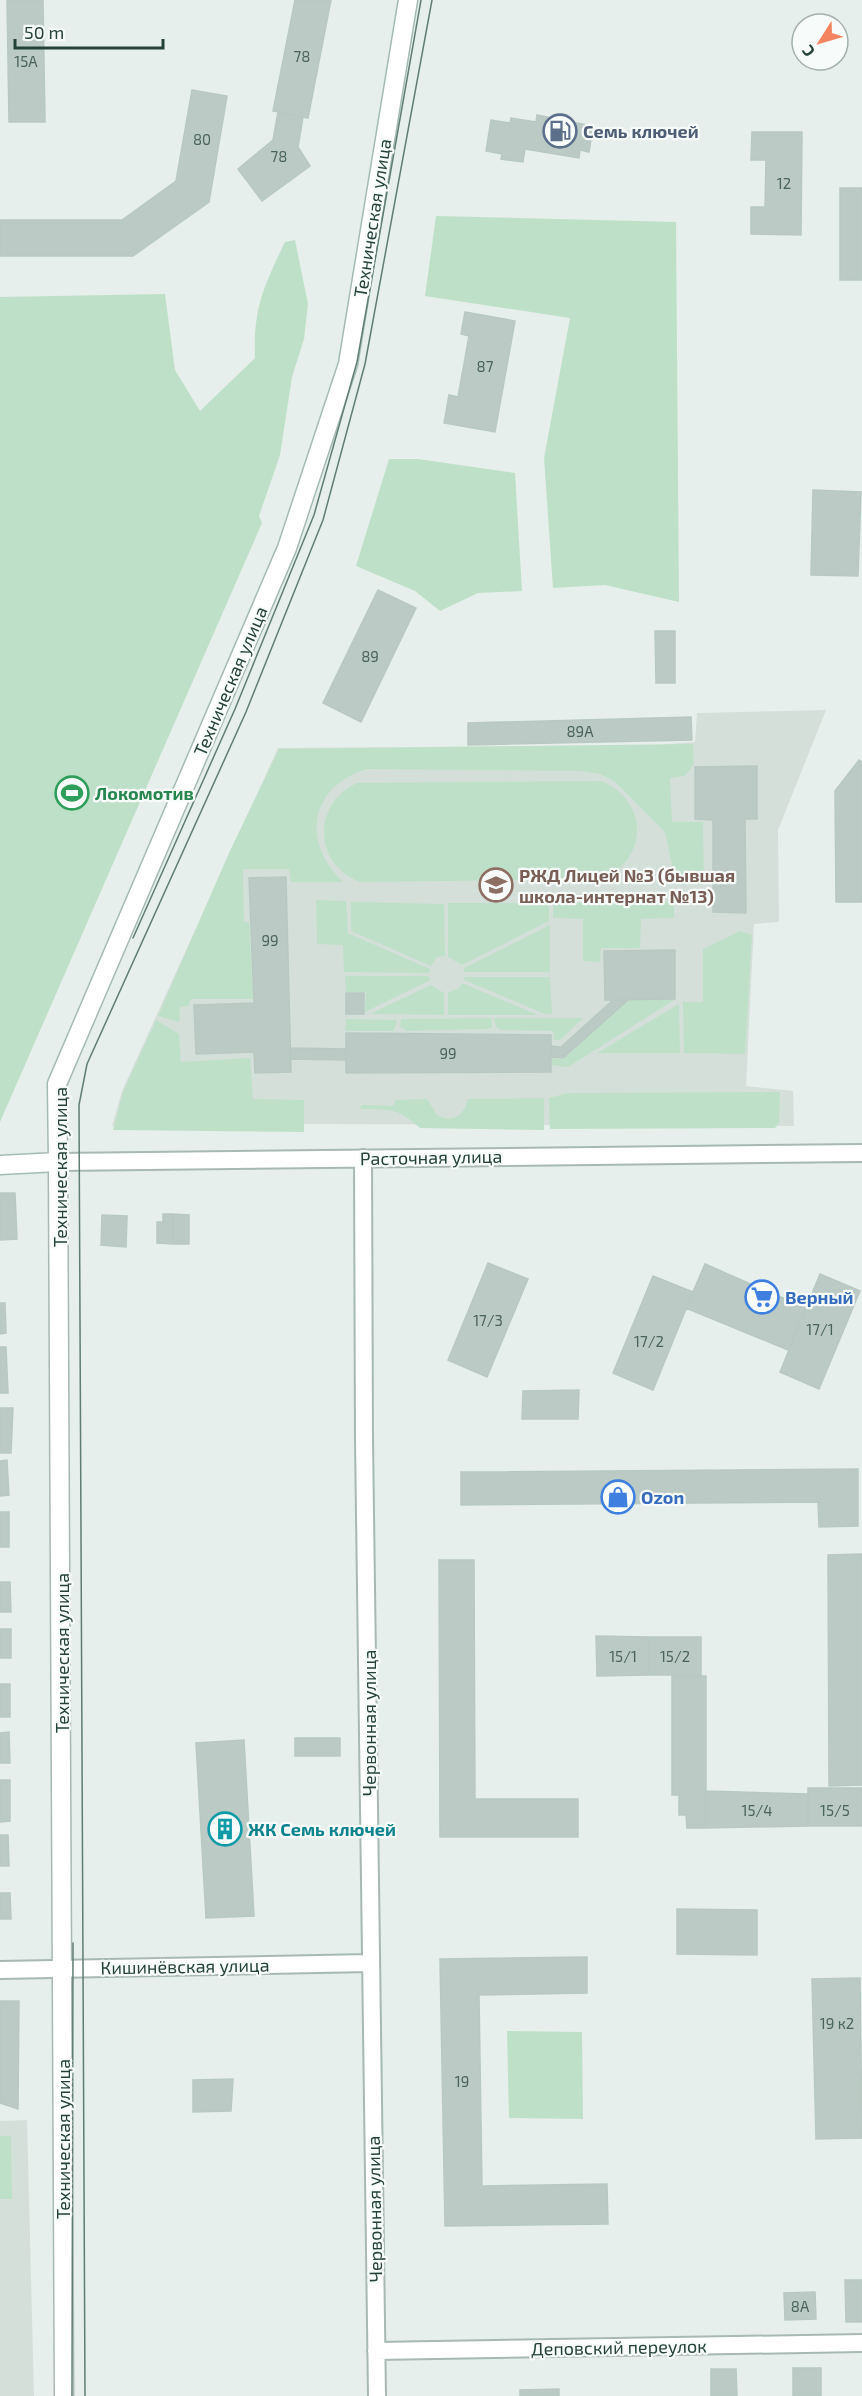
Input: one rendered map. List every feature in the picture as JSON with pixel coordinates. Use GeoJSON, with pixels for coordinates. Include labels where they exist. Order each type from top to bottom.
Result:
{"type":"FeatureCollection","features":[{"type":"Feature","properties":{"kind":"main road","name":"Техническая улица"},"geometry":{"type":"LineString","coordinates":[[64,2396],[57,1084],[287,548],[348,364],[408,0]]}},
{"type":"Feature","properties":{"kind":"main road","name":"Расточная улица"},"geometry":{"type":"LineString","coordinates":[[0,1165],[58,1162]]}},
{"type":"Feature","properties":{"kind":"street","name":"Расточная улица"},"geometry":{"type":"LineString","coordinates":[[58,1162],[862,1153]]}},
{"type":"Feature","properties":{"kind":"street","name":"Червонная улица"},"geometry":{"type":"LineString","coordinates":[[363,1158],[370,1964],[377,2396]]}},
{"type":"Feature","properties":{"kind":"street","name":"Кишинёвская улица"},"geometry":{"type":"LineString","coordinates":[[0,1970],[370,1964]]}},
{"type":"Feature","properties":{"kind":"street","name":"Деповский переулок"},"geometry":{"type":"LineString","coordinates":[[376,2351],[862,2343]]}},
{"type":"Feature","properties":{"kind":"shaded area","name":"РЖД Лицей №3 (бывшая школа-интернат №13)"},"geometry":{"type":"Polygon","coordinates":[[[826,710],[778,830],[779,922],[754,924],[746,1086],[793,1091],[794,1126],[312,1124],[112,1126],[122,1091],[278,748],[655,745],[695,742],[697,713],[826,710]]]}},
{"type":"Feature","properties":{"kind":"shaded area"},"geometry":{"type":"Polygon","coordinates":[[[27,2120],[34,2396],[0,2396],[0,2121],[27,2120]]]}},
{"type":"Feature","properties":{"kind":"green space"},"geometry":{"type":"Polygon","coordinates":[[[436,216],[676,222],[679,602],[605,585],[553,588],[544,458],[570,318],[425,296],[436,216]]]}},
{"type":"Feature","properties":{"kind":"green space","name":"Локомотив"},"geometry":{"type":"Polygon","coordinates":[[[295,240],[308,304],[304,339],[292,377],[280,455],[259,516],[262,523],[0,1122],[0,297],[165,294],[175,370],[200,411],[255,358],[256,325],[261,298],[285,242],[295,240]]]}},
{"type":"Feature","properties":{"kind":"green space"},"geometry":{"type":"Polygon","coordinates":[[[389,459],[418,459],[515,473],[522,591],[478,593],[440,611],[415,591],[356,566],[389,459]]]}},
{"type":"Feature","properties":{"kind":"green space"},"geometry":{"type":"Polygon","coordinates":[[[693,744],[694,764],[685,776],[670,778],[672,822],[703,822],[704,884],[676,885],[665,832],[615,782],[600,774],[580,771],[367,769],[348,777],[333,789],[323,802],[318,817],[317,833],[321,850],[343,882],[291,882],[289,869],[243,869],[244,922],[249,922],[253,999],[191,999],[188,1006],[180,1007],[179,1022],[158,1016],[229,853],[279,749],[693,744]]]}},
{"type":"Feature","properties":{"kind":"green space"},"geometry":{"type":"Polygon","coordinates":[[[601,781],[617,790],[628,802],[635,815],[637,830],[635,844],[628,858],[617,870],[602,879],[360,882],[333,862],[327,848],[324,834],[326,819],[332,805],[342,793],[357,783],[601,781]]]}},
{"type":"Feature","properties":{"kind":"green space"},"geometry":{"type":"Polygon","coordinates":[[[316,900],[346,901],[348,933],[430,969],[429,973],[344,972],[343,945],[317,944],[316,900]]]}},
{"type":"Feature","properties":{"kind":"green space"},"geometry":{"type":"Polygon","coordinates":[[[351,902],[444,904],[445,956],[437,957],[431,966],[351,931],[351,902]]]}},
{"type":"Feature","properties":{"kind":"green space"},"geometry":{"type":"Polygon","coordinates":[[[674,902],[674,918],[641,919],[640,948],[601,948],[600,962],[583,961],[583,919],[553,918],[553,903],[674,902]]]}},
{"type":"Feature","properties":{"kind":"green space"},"geometry":{"type":"Polygon","coordinates":[[[448,903],[549,903],[549,921],[462,965],[448,957],[448,903]]]}},
{"type":"Feature","properties":{"kind":"green space"},"geometry":{"type":"Polygon","coordinates":[[[550,925],[550,972],[464,972],[464,968],[550,925]]]}},
{"type":"Feature","properties":{"kind":"green space"},"geometry":{"type":"Polygon","coordinates":[[[740,931],[752,935],[745,1054],[684,1053],[683,1002],[703,1002],[703,949],[740,931]]]}},
{"type":"Feature","properties":{"kind":"green space"},"geometry":{"type":"Polygon","coordinates":[[[345,976],[428,976],[430,980],[365,1012],[366,992],[346,992],[345,976]]]}},
{"type":"Feature","properties":{"kind":"green space"},"geometry":{"type":"Polygon","coordinates":[[[464,977],[550,977],[552,1014],[545,1014],[464,980],[464,977]]]}},
{"type":"Feature","properties":{"kind":"green space"},"geometry":{"type":"Polygon","coordinates":[[[462,983],[538,1015],[448,1015],[448,993],[459,988],[462,983]]]}},
{"type":"Feature","properties":{"kind":"green space"},"geometry":{"type":"Polygon","coordinates":[[[431,985],[444,993],[444,1015],[370,1014],[431,985]]]}},
{"type":"Feature","properties":{"kind":"green space"},"geometry":{"type":"Polygon","coordinates":[[[628,1000],[674,1000],[568,1067],[552,1065],[552,1058],[563,1059],[628,1000]]]}},
{"type":"Feature","properties":{"kind":"green space"},"geometry":{"type":"Polygon","coordinates":[[[679,1004],[680,1053],[597,1053],[679,1004]]]}},
{"type":"Feature","properties":{"kind":"green space"},"geometry":{"type":"Polygon","coordinates":[[[491,1018],[492,1027],[487,1029],[407,1031],[400,1027],[401,1019],[491,1018]]]}},
{"type":"Feature","properties":{"kind":"green space"},"geometry":{"type":"Polygon","coordinates":[[[494,1018],[583,1018],[560,1040],[554,1040],[553,1031],[501,1030],[496,1027],[494,1018]]]}},
{"type":"Feature","properties":{"kind":"green space"},"geometry":{"type":"Polygon","coordinates":[[[346,1019],[397,1020],[394,1031],[345,1031],[346,1019]]]}},
{"type":"Feature","properties":{"kind":"green space"},"geometry":{"type":"Polygon","coordinates":[[[156,1020],[179,1034],[181,1062],[250,1058],[253,1099],[304,1100],[304,1132],[113,1130],[123,1092],[156,1020]]]}},
{"type":"Feature","properties":{"kind":"green space"},"geometry":{"type":"Polygon","coordinates":[[[780,1092],[779,1123],[775,1128],[550,1129],[549,1098],[568,1093],[780,1092]]]}},
{"type":"Feature","properties":{"kind":"green space"},"geometry":{"type":"Polygon","coordinates":[[[544,1098],[544,1130],[420,1128],[405,1116],[393,1111],[360,1109],[362,1105],[393,1106],[396,1100],[427,1099],[437,1115],[448,1119],[464,1110],[468,1099],[544,1098]]]}},
{"type":"Feature","properties":{"kind":"green space"},"geometry":{"type":"Polygon","coordinates":[[[507,2031],[582,2032],[583,2119],[509,2118],[507,2031]]]}},
{"type":"Feature","properties":{"kind":"green space"},"geometry":{"type":"Polygon","coordinates":[[[0,2136],[11,2136],[12,2199],[0,2199],[0,2136]]]}},
{"type":"Feature","properties":{"kind":"building"},"geometry":{"type":"Polygon","coordinates":[[[7,0],[43,0],[45,122],[9,122],[7,0]]]}},
{"type":"Feature","properties":{"kind":"building"},"geometry":{"type":"Polygon","coordinates":[[[295,0],[331,0],[308,118],[273,111],[295,0]]]}},
{"type":"Feature","properties":{"kind":"building"},"geometry":{"type":"Polygon","coordinates":[[[192,90],[227,96],[209,202],[133,256],[0,256],[0,220],[122,220],[176,181],[192,90]]]}},
{"type":"Feature","properties":{"kind":"building"},"geometry":{"type":"Polygon","coordinates":[[[278,112],[303,117],[298,147],[310,166],[262,201],[238,169],[273,140],[278,112]]]}},
{"type":"Feature","properties":{"kind":"building"},"geometry":{"type":"Polygon","coordinates":[[[537,115],[593,126],[589,152],[580,150],[579,158],[525,149],[523,162],[501,159],[502,154],[486,151],[491,120],[510,123],[511,118],[536,122],[537,115]]]}},
{"type":"Feature","properties":{"kind":"building"},"geometry":{"type":"Polygon","coordinates":[[[752,132],[802,132],[801,235],[751,234],[751,207],[765,207],[766,160],[751,160],[752,132]]]}},
{"type":"Feature","properties":{"kind":"building"},"geometry":{"type":"Polygon","coordinates":[[[840,188],[862,188],[862,280],[840,280],[840,188]]]}},
{"type":"Feature","properties":{"kind":"building"},"geometry":{"type":"Polygon","coordinates":[[[465,312],[515,321],[495,432],[444,423],[449,395],[458,397],[469,336],[461,334],[465,312]]]}},
{"type":"Feature","properties":{"kind":"building"},"geometry":{"type":"Polygon","coordinates":[[[813,490],[861,492],[858,576],[811,575],[813,490]]]}},
{"type":"Feature","properties":{"kind":"building"},"geometry":{"type":"Polygon","coordinates":[[[378,590],[416,608],[361,722],[323,703],[378,590]]]}},
{"type":"Feature","properties":{"kind":"building"},"geometry":{"type":"Polygon","coordinates":[[[655,631],[675,631],[675,683],[656,683],[655,631]]]}},
{"type":"Feature","properties":{"kind":"building"},"geometry":{"type":"Polygon","coordinates":[[[691,717],[692,740],[468,745],[468,723],[691,717]]]}},
{"type":"Feature","properties":{"kind":"building"},"geometry":{"type":"Polygon","coordinates":[[[859,760],[862,762],[862,902],[836,902],[835,791],[859,760]]]}},
{"type":"Feature","properties":{"kind":"building"},"geometry":{"type":"Polygon","coordinates":[[[757,766],[757,819],[745,819],[746,913],[713,912],[713,820],[695,819],[695,767],[757,766]]]}},
{"type":"Feature","properties":{"kind":"building"},"geometry":{"type":"Polygon","coordinates":[[[286,877],[291,1072],[255,1073],[254,1052],[196,1054],[194,1005],[254,1003],[249,878],[286,877]]]}},
{"type":"Feature","properties":{"kind":"building"},"geometry":{"type":"Polygon","coordinates":[[[675,950],[675,999],[605,1000],[604,951],[675,950]]]}},
{"type":"Feature","properties":{"kind":"building"},"geometry":{"type":"Polygon","coordinates":[[[346,993],[364,993],[364,1014],[346,1014],[346,993]]]}},
{"type":"Feature","properties":{"kind":"building"},"geometry":{"type":"Polygon","coordinates":[[[613,1000],[628,1000],[563,1058],[551,1057],[551,1046],[561,1047],[613,1000]]]}},
{"type":"Feature","properties":{"kind":"building"},"geometry":{"type":"Polygon","coordinates":[[[346,1033],[551,1035],[551,1072],[346,1073],[346,1033]]]}},
{"type":"Feature","properties":{"kind":"building"},"geometry":{"type":"Polygon","coordinates":[[[290,1048],[346,1049],[346,1060],[290,1059],[290,1048]]]}},
{"type":"Feature","properties":{"kind":"building"},"geometry":{"type":"Polygon","coordinates":[[[0,1193],[15,1193],[17,1239],[0,1240],[0,1193]]]}},
{"type":"Feature","properties":{"kind":"building"},"geometry":{"type":"Polygon","coordinates":[[[163,1214],[173,1214],[173,1244],[157,1243],[157,1222],[163,1222],[163,1214]]]}},
{"type":"Feature","properties":{"kind":"building"},"geometry":{"type":"Polygon","coordinates":[[[173,1214],[189,1215],[189,1244],[173,1244],[173,1214]]]}},
{"type":"Feature","properties":{"kind":"building"},"geometry":{"type":"Polygon","coordinates":[[[102,1215],[127,1216],[126,1247],[101,1245],[102,1215]]]}},
{"type":"Feature","properties":{"kind":"building"},"geometry":{"type":"Polygon","coordinates":[[[488,1263],[528,1279],[487,1377],[448,1360],[488,1263]]]}},
{"type":"Feature","properties":{"kind":"building"},"geometry":{"type":"Polygon","coordinates":[[[705,1264],[806,1308],[788,1350],[686,1308],[705,1264]]]}},
{"type":"Feature","properties":{"kind":"building"},"geometry":{"type":"Polygon","coordinates":[[[820,1274],[860,1291],[819,1389],[780,1372],[820,1274]]]}},
{"type":"Feature","properties":{"kind":"building"},"geometry":{"type":"Polygon","coordinates":[[[653,1276],[693,1292],[653,1390],[613,1373],[653,1276]]]}},
{"type":"Feature","properties":{"kind":"building"},"geometry":{"type":"Polygon","coordinates":[[[0,1303],[5,1303],[6,1333],[0,1334],[0,1303]]]}},
{"type":"Feature","properties":{"kind":"building"},"geometry":{"type":"Polygon","coordinates":[[[0,1347],[6,1347],[8,1393],[0,1393],[0,1347]]]}},
{"type":"Feature","properties":{"kind":"building"},"geometry":{"type":"Polygon","coordinates":[[[579,1390],[578,1419],[522,1419],[523,1391],[579,1390]]]}},
{"type":"Feature","properties":{"kind":"building"},"geometry":{"type":"Polygon","coordinates":[[[0,1408],[13,1408],[11,1453],[0,1453],[0,1408]]]}},
{"type":"Feature","properties":{"kind":"building"},"geometry":{"type":"Polygon","coordinates":[[[7,1460],[9,1495],[0,1496],[0,1461],[7,1460]]]}},
{"type":"Feature","properties":{"kind":"building"},"geometry":{"type":"Polygon","coordinates":[[[858,1469],[858,1526],[819,1527],[818,1502],[461,1505],[461,1472],[858,1469]]]}},
{"type":"Feature","properties":{"kind":"building"},"geometry":{"type":"Polygon","coordinates":[[[0,1512],[9,1512],[9,1547],[0,1547],[0,1512]]]}},
{"type":"Feature","properties":{"kind":"building"},"geometry":{"type":"Polygon","coordinates":[[[862,1554],[862,1785],[829,1786],[828,1555],[862,1554]]]}},
{"type":"Feature","properties":{"kind":"building"},"geometry":{"type":"Polygon","coordinates":[[[439,1560],[474,1560],[475,1799],[578,1799],[578,1837],[440,1837],[439,1560]]]}},
{"type":"Feature","properties":{"kind":"building"},"geometry":{"type":"Polygon","coordinates":[[[0,1582],[10,1582],[11,1612],[0,1612],[0,1582]]]}},
{"type":"Feature","properties":{"kind":"building"},"geometry":{"type":"Polygon","coordinates":[[[0,1629],[11,1629],[11,1658],[0,1658],[0,1629]]]}},
{"type":"Feature","properties":{"kind":"building"},"geometry":{"type":"Polygon","coordinates":[[[596,1636],[649,1637],[649,1675],[597,1676],[596,1636]]]}},
{"type":"Feature","properties":{"kind":"building"},"geometry":{"type":"Polygon","coordinates":[[[649,1637],[701,1637],[701,1675],[649,1675],[649,1637]]]}},
{"type":"Feature","properties":{"kind":"building"},"geometry":{"type":"Polygon","coordinates":[[[672,1676],[706,1676],[706,1828],[687,1828],[686,1815],[679,1815],[679,1795],[672,1795],[672,1676]]]}},
{"type":"Feature","properties":{"kind":"building"},"geometry":{"type":"Polygon","coordinates":[[[0,1684],[10,1684],[10,1717],[0,1717],[0,1684]]]}},
{"type":"Feature","properties":{"kind":"building"},"geometry":{"type":"Polygon","coordinates":[[[9,1732],[10,1763],[0,1763],[0,1733],[9,1732]]]}},
{"type":"Feature","properties":{"kind":"building"},"geometry":{"type":"Polygon","coordinates":[[[295,1738],[340,1738],[340,1756],[295,1756],[295,1738]]]}},
{"type":"Feature","properties":{"kind":"building","name":"ЖК Семь ключей"},"geometry":{"type":"Polygon","coordinates":[[[244,1740],[254,1916],[206,1918],[196,1743],[244,1740]]]}},
{"type":"Feature","properties":{"kind":"building"},"geometry":{"type":"Polygon","coordinates":[[[0,1780],[10,1780],[10,1821],[0,1822],[0,1780]]]}},
{"type":"Feature","properties":{"kind":"building"},"geometry":{"type":"Polygon","coordinates":[[[808,1788],[862,1788],[862,1826],[808,1826],[808,1788]]]}},
{"type":"Feature","properties":{"kind":"building"},"geometry":{"type":"Polygon","coordinates":[[[706,1791],[808,1794],[808,1826],[706,1828],[706,1791]]]}},
{"type":"Feature","properties":{"kind":"building"},"geometry":{"type":"Polygon","coordinates":[[[0,1835],[8,1835],[9,1866],[0,1866],[0,1835]]]}},
{"type":"Feature","properties":{"kind":"building"},"geometry":{"type":"Polygon","coordinates":[[[0,1893],[10,1893],[11,1919],[0,1919],[0,1893]]]}},
{"type":"Feature","properties":{"kind":"building"},"geometry":{"type":"Polygon","coordinates":[[[677,1909],[757,1910],[757,1955],[677,1954],[677,1909]]]}},
{"type":"Feature","properties":{"kind":"building"},"geometry":{"type":"Polygon","coordinates":[[[587,1957],[587,1993],[479,1995],[482,2186],[607,2184],[608,2224],[445,2226],[440,1959],[587,1957]]]}},
{"type":"Feature","properties":{"kind":"building"},"geometry":{"type":"Polygon","coordinates":[[[860,1978],[862,2138],[816,2139],[812,1979],[860,1978]]]}},
{"type":"Feature","properties":{"kind":"building"},"geometry":{"type":"Polygon","coordinates":[[[0,2001],[19,2001],[18,2109],[0,2103],[0,2001]]]}},
{"type":"Feature","properties":{"kind":"building"},"geometry":{"type":"Polygon","coordinates":[[[233,2079],[231,2111],[193,2112],[193,2080],[233,2079]]]}},
{"type":"Feature","properties":{"kind":"building"},"geometry":{"type":"Polygon","coordinates":[[[845,2280],[862,2280],[862,2322],[846,2322],[845,2280]]]}},
{"type":"Feature","properties":{"kind":"building"},"geometry":{"type":"Polygon","coordinates":[[[815,2292],[816,2319],[785,2320],[784,2293],[815,2292]]]}},
{"type":"Feature","properties":{"kind":"building"},"geometry":{"type":"Polygon","coordinates":[[[793,2368],[821,2368],[821,2396],[793,2396],[793,2368]]]}},
{"type":"Feature","properties":{"kind":"building"},"geometry":{"type":"Polygon","coordinates":[[[711,2369],[736,2369],[737,2396],[711,2396],[711,2369]]]}},
{"type":"Feature","properties":{"kind":"building"},"geometry":{"type":"Polygon","coordinates":[[[559,2389],[559,2396],[520,2396],[520,2390],[559,2389]]]}},
{"type":"Feature","properties":{"kind":"tram line"},"geometry":{"type":"LineString","coordinates":[[133,938],[235,709],[314,515],[357,362],[421,0]]}},
{"type":"Feature","properties":{"kind":"tram line"},"geometry":{"type":"LineString","coordinates":[[85,2396],[79,1105],[87,1064],[246,712],[323,520],[365,364],[432,0]]}},
{"type":"Feature","properties":{"kind":"tram line"},"geometry":{"type":"LineString","coordinates":[[72,2396],[73,1943]]}},
{"type":"Feature","properties":{"kind":"place","name":"Семь ключей"},"geometry":{"type":"Point","coordinates":[560,131]}},
{"type":"Feature","properties":{"kind":"place","name":"Локомотив"},"geometry":{"type":"Point","coordinates":[72,793]}},
{"type":"Feature","properties":{"kind":"place","name":"РЖД Лицей №3 (бывшая школа-интернат №13)"},"geometry":{"type":"Point","coordinates":[496,885]}},
{"type":"Feature","properties":{"kind":"place","name":"Верный"},"geometry":{"type":"Point","coordinates":[762,1297]}},
{"type":"Feature","properties":{"kind":"place","name":"Ozon"},"geometry":{"type":"Point","coordinates":[618,1497]}},
{"type":"Feature","properties":{"kind":"place","name":"ЖК Семь ключей"},"geometry":{"type":"Point","coordinates":[225,1829]}}]}
